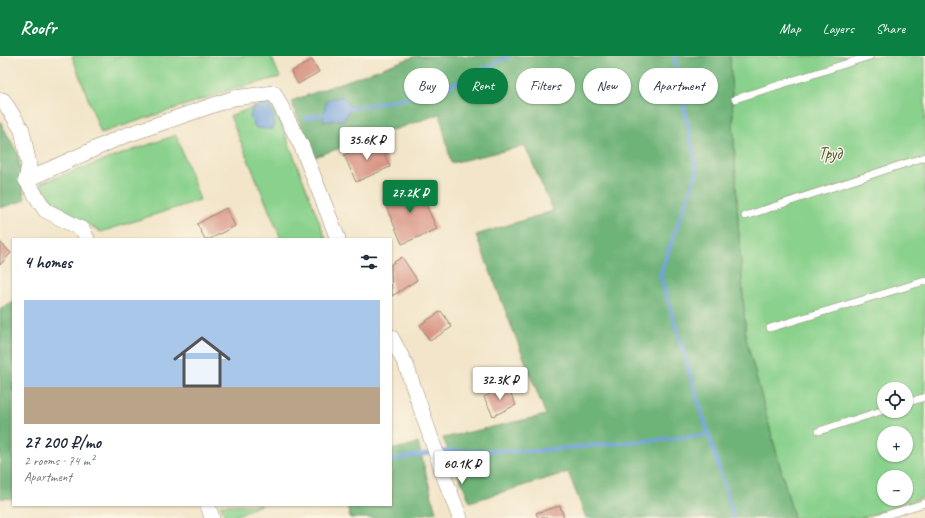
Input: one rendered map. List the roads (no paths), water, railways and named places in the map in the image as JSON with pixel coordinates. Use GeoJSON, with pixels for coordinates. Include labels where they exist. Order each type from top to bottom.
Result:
{"type":"FeatureCollection","features":[{"type":"Feature","properties":{"kind":"street"},"geometry":{"type":"LineString","coordinates":[[26,180],[121,137],[234,98],[274,93],[302,147],[338,238]]}},
{"type":"Feature","properties":{"kind":"street"},"geometry":{"type":"LineString","coordinates":[[1,98],[22,130],[29,165],[26,180],[45,210],[83,230],[87,238]]}},
{"type":"Feature","properties":{"kind":"street"},"geometry":{"type":"LineString","coordinates":[[392,339],[406,365],[460,518]]}},
{"type":"Feature","properties":{"kind":"street"},"geometry":{"type":"LineString","coordinates":[[208,506],[212,518]]}},
{"type":"Feature","properties":{"kind":"lane"},"geometry":{"type":"LineString","coordinates":[[735,99],[870,56]]}},
{"type":"Feature","properties":{"kind":"lane"},"geometry":{"type":"LineString","coordinates":[[745,216],[925,157]]}},
{"type":"Feature","properties":{"kind":"lane"},"geometry":{"type":"LineString","coordinates":[[770,328],[925,281]]}},
{"type":"Feature","properties":{"kind":"lane"},"geometry":{"type":"LineString","coordinates":[[913,401],[925,397]]}},
{"type":"Feature","properties":{"kind":"lane"},"geometry":{"type":"LineString","coordinates":[[819,431],[877,412]]}},
{"type":"Feature","properties":{"kind":"lane"},"geometry":{"type":"LineString","coordinates":[[877,518],[925,504]]}},
{"type":"Feature","properties":{"kind":"water"},"geometry":{"type":"Polygon","coordinates":[[[342,96],[351,107],[345,119],[323,122],[326,100],[342,96]]]}},
{"type":"Feature","properties":{"kind":"water"},"geometry":{"type":"Polygon","coordinates":[[[269,104],[275,120],[272,129],[256,128],[250,117],[252,109],[269,104]]]}},
{"type":"Feature","properties":{"kind":"waterway"},"geometry":{"type":"LineString","coordinates":[[345,110],[440,91],[510,56]]}},
{"type":"Feature","properties":{"kind":"waterway"},"geometry":{"type":"LineString","coordinates":[[674,56],[697,171],[660,275],[733,518]]}},
{"type":"Feature","properties":{"kind":"waterway"},"geometry":{"type":"LineString","coordinates":[[306,118],[329,113]]}},
{"type":"Feature","properties":{"kind":"waterway"},"geometry":{"type":"LineString","coordinates":[[439,452],[535,451],[709,435]]}},
{"type":"Feature","properties":{"kind":"waterway"},"geometry":{"type":"LineString","coordinates":[[392,460],[432,453]]}},
{"type":"Feature","properties":{"kind":"park label","name":"Труд"},"geometry":{"type":"Point","coordinates":[830,153]}}]}
